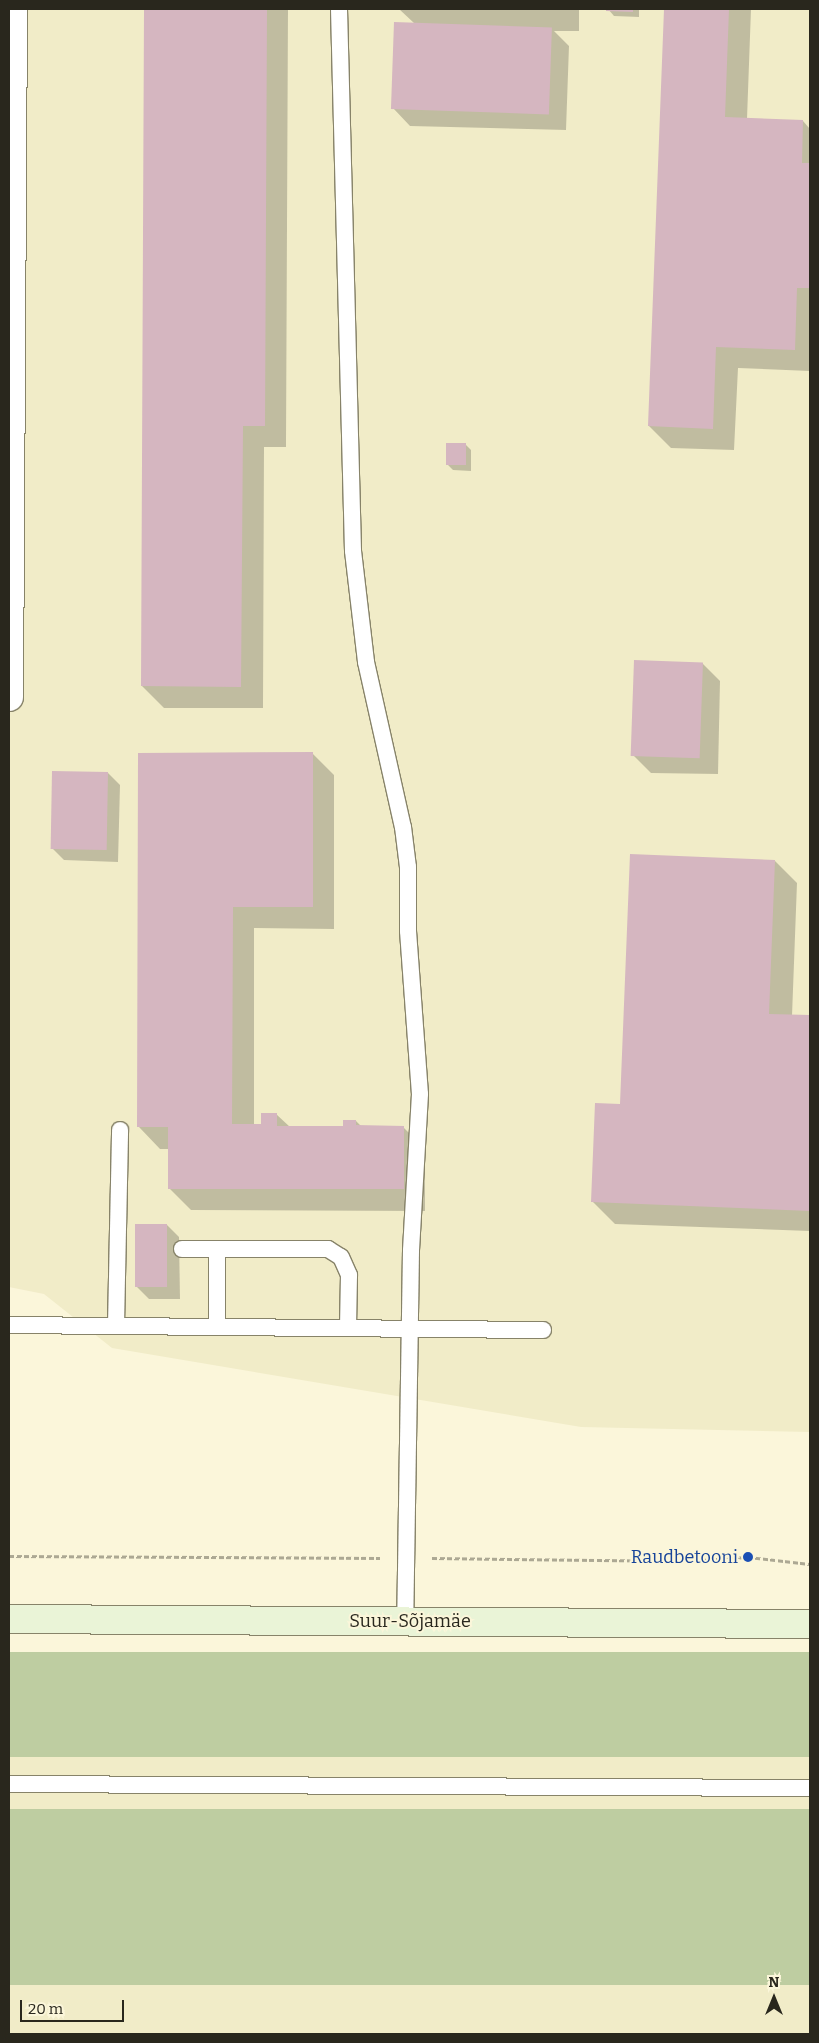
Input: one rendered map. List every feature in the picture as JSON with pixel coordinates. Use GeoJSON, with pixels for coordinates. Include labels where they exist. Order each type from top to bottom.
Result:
{"type":"FeatureCollection","features":[{"type":"Feature","properties":{"kind":"main road","name":"Suur-Sõjamäe"},"geometry":{"type":"LineString","coordinates":[[9,1619],[810,1624]]}},
{"type":"Feature","properties":{"kind":"street"},"geometry":{"type":"LineString","coordinates":[[9,697],[13,9]]}},
{"type":"Feature","properties":{"kind":"lane"},"geometry":{"type":"LineString","coordinates":[[339,9],[354,551],[366,662],[404,827],[408,866],[408,930],[420,1094],[409,1328],[405,1621]]}},
{"type":"Feature","properties":{"kind":"lane"},"geometry":{"type":"LineString","coordinates":[[116,1325],[120,1130]]}},
{"type":"Feature","properties":{"kind":"lane"},"geometry":{"type":"LineString","coordinates":[[182,1249],[328,1249],[341,1257],[349,1275],[348,1326]]}},
{"type":"Feature","properties":{"kind":"lane"},"geometry":{"type":"LineString","coordinates":[[217,1249],[217,1326]]}},
{"type":"Feature","properties":{"kind":"lane"},"geometry":{"type":"LineString","coordinates":[[9,1325],[348,1326],[544,1330]]}},
{"type":"Feature","properties":{"kind":"lane"},"geometry":{"type":"LineString","coordinates":[[9,1784],[810,1788]]}},
{"type":"Feature","properties":{"kind":"shaded area"},"geometry":{"type":"Polygon","coordinates":[[[9,9],[810,9],[810,1432],[581,1427],[112,1348],[44,1294],[9,1287],[9,9]]]}},
{"type":"Feature","properties":{"kind":"shaded area"},"geometry":{"type":"Polygon","coordinates":[[[9,1757],[810,1757],[810,2034],[9,2034],[9,1757]]]}},
{"type":"Feature","properties":{"kind":"green space"},"geometry":{"type":"Polygon","coordinates":[[[9,1652],[810,1652],[810,1757],[9,1757],[9,1652]]]}},
{"type":"Feature","properties":{"kind":"green space"},"geometry":{"type":"Polygon","coordinates":[[[9,1809],[810,1809],[810,1985],[9,1985],[9,1809]]]}},
{"type":"Feature","properties":{"kind":"building"},"geometry":{"type":"Polygon","coordinates":[[[144,9],[267,9],[265,426],[243,426],[241,687],[141,686],[144,9]]]}},
{"type":"Feature","properties":{"kind":"building"},"geometry":{"type":"Polygon","coordinates":[[[606,9],[633,9],[633,12],[606,11],[606,9]]]}},
{"type":"Feature","properties":{"kind":"building"},"geometry":{"type":"Polygon","coordinates":[[[664,9],[729,9],[725,117],[803,120],[802,163],[810,163],[810,288],[797,288],[795,350],[716,347],[713,429],[648,426],[664,9]]]}},
{"type":"Feature","properties":{"kind":"building"},"geometry":{"type":"Polygon","coordinates":[[[394,22],[552,28],[549,114],[391,109],[394,22]]]}},
{"type":"Feature","properties":{"kind":"building"},"geometry":{"type":"Polygon","coordinates":[[[446,443],[466,443],[466,465],[446,465],[446,443]]]}},
{"type":"Feature","properties":{"kind":"building"},"geometry":{"type":"Polygon","coordinates":[[[634,660],[703,662],[700,758],[631,756],[634,660]]]}},
{"type":"Feature","properties":{"kind":"building"},"geometry":{"type":"Polygon","coordinates":[[[313,752],[313,907],[233,907],[232,1124],[261,1124],[261,1113],[277,1113],[277,1126],[343,1126],[343,1120],[356,1120],[356,1125],[404,1126],[404,1189],[168,1189],[168,1127],[137,1127],[138,753],[313,752]]]}},
{"type":"Feature","properties":{"kind":"building"},"geometry":{"type":"Polygon","coordinates":[[[52,771],[108,772],[107,850],[51,849],[52,771]]]}},
{"type":"Feature","properties":{"kind":"building"},"geometry":{"type":"Polygon","coordinates":[[[630,854],[775,860],[769,1014],[810,1015],[810,1211],[591,1202],[595,1103],[620,1104],[630,854]]]}},
{"type":"Feature","properties":{"kind":"building"},"geometry":{"type":"Polygon","coordinates":[[[135,1224],[167,1224],[167,1287],[135,1287],[135,1224]]]}},
{"type":"Feature","properties":{"kind":"place","name":"Raudbetooni"},"geometry":{"type":"Point","coordinates":[748,1557]}}]}
